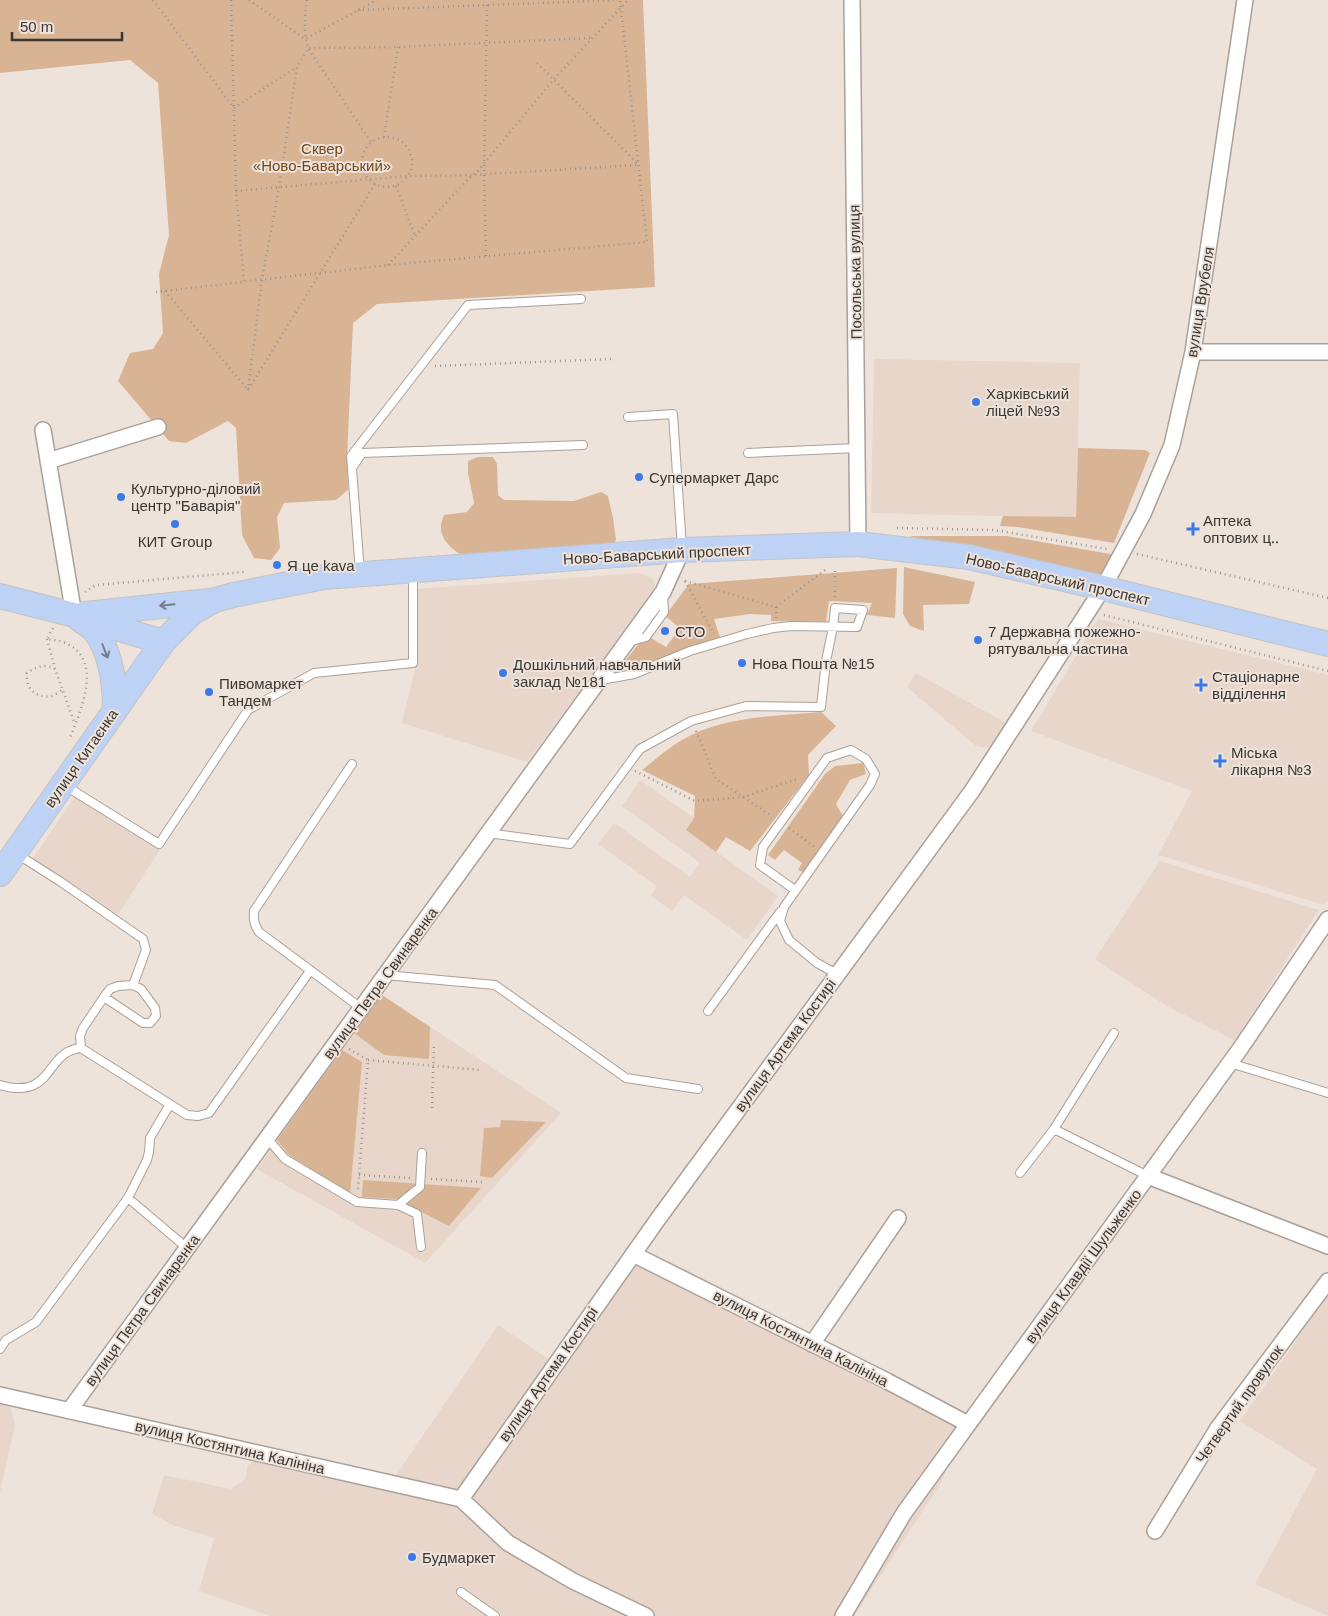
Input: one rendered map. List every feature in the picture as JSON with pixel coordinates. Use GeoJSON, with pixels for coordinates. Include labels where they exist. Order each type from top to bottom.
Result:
{"type":"FeatureCollection","features":[{"type":"Feature","properties":{"kind":"main road","name":"Ново-Баварський проспект"},"geometry":{"type":"LineString","coordinates":[[163,642],[193,612],[216,600],[324,577],[682,550],[858,544],[968,557],[1103,588],[1328,644]]}},
{"type":"Feature","properties":{"kind":"main road"},"geometry":{"type":"LineString","coordinates":[[0,596],[67,613],[163,642]]}},
{"type":"Feature","properties":{"kind":"main road"},"geometry":{"type":"LineString","coordinates":[[67,613],[216,600]]}},
{"type":"Feature","properties":{"kind":"main road"},"geometry":{"type":"LineString","coordinates":[[67,613],[93,629],[100,639],[108,659],[115,688],[115,710]]}},
{"type":"Feature","properties":{"kind":"main road","name":"вулиця Китаєнка"},"geometry":{"type":"LineString","coordinates":[[0,874],[163,642]]}},
{"type":"Feature","properties":{"kind":"street","name":"Посольська вулиця"},"geometry":{"type":"LineString","coordinates":[[852,0],[858,544]]}},
{"type":"Feature","properties":{"kind":"street","name":"вулиця Врубеля"},"geometry":{"type":"LineString","coordinates":[[1103,588],[1143,514],[1172,445],[1193,352],[1245,0]]}},
{"type":"Feature","properties":{"kind":"street"},"geometry":{"type":"LineString","coordinates":[[1193,352],[1328,352]]}},
{"type":"Feature","properties":{"kind":"street"},"geometry":{"type":"LineString","coordinates":[[48,461],[158,427]]}},
{"type":"Feature","properties":{"kind":"street"},"geometry":{"type":"LineString","coordinates":[[43,430],[67,613]]}},
{"type":"Feature","properties":{"kind":"street","name":"вулиця Петра Свинаренка"},"geometry":{"type":"LineString","coordinates":[[69,1410],[663,592],[682,550]]}},
{"type":"Feature","properties":{"kind":"street","name":"вулиця Артема Костирі"},"geometry":{"type":"LineString","coordinates":[[461,1499],[633,1254],[972,791],[1103,588]]}},
{"type":"Feature","properties":{"kind":"street","name":"вулиця Клавдії Шульженко"},"geometry":{"type":"LineString","coordinates":[[843,1616],[904,1513],[1230,1063],[1328,919]]}},
{"type":"Feature","properties":{"kind":"street"},"geometry":{"type":"LineString","coordinates":[[1148,1176],[1328,1246]]}},
{"type":"Feature","properties":{"kind":"street"},"geometry":{"type":"LineString","coordinates":[[812,1344],[898,1218]]}},
{"type":"Feature","properties":{"kind":"street","name":"вулиця Костянтина Калініна"},"geometry":{"type":"LineString","coordinates":[[633,1254],[887,1381],[968,1424]]}},
{"type":"Feature","properties":{"kind":"street","name":"Четвертий провулок"},"geometry":{"type":"LineString","coordinates":[[1155,1531],[1218,1428],[1328,1281]]}},
{"type":"Feature","properties":{"kind":"street","name":"вулиця Костянтина Калініна"},"geometry":{"type":"LineString","coordinates":[[0,1395],[461,1499]]}},
{"type":"Feature","properties":{"kind":"street"},"geometry":{"type":"LineString","coordinates":[[461,1499],[508,1543],[573,1581],[646,1616]]}},
{"type":"Feature","properties":{"kind":"lane"},"geometry":{"type":"LineString","coordinates":[[360,574],[351,456],[468,306],[581,299]]}},
{"type":"Feature","properties":{"kind":"lane"},"geometry":{"type":"LineString","coordinates":[[628,417],[673,414],[682,550]]}},
{"type":"Feature","properties":{"kind":"lane"},"geometry":{"type":"LineString","coordinates":[[352,468],[362,454],[584,445]]}},
{"type":"Feature","properties":{"kind":"lane"},"geometry":{"type":"LineString","coordinates":[[748,452],[857,448]]}},
{"type":"Feature","properties":{"kind":"lane"},"geometry":{"type":"LineString","coordinates":[[63,784],[160,844],[248,710],[314,673],[413,663],[413,570]]}},
{"type":"Feature","properties":{"kind":"lane"},"geometry":{"type":"LineString","coordinates":[[488,833],[570,844],[640,749],[691,721],[746,706],[821,707],[826,661],[833,627],[835,608],[864,610],[856,627],[833,627],[791,626],[747,634],[690,651],[634,674],[599,680]]}},
{"type":"Feature","properties":{"kind":"lane"},"geometry":{"type":"LineString","coordinates":[[708,1011],[796,890],[870,784],[875,774],[866,759],[851,750],[827,758],[763,847],[760,865],[796,890]]}},
{"type":"Feature","properties":{"kind":"lane"},"geometry":{"type":"LineString","coordinates":[[352,764],[254,910],[255,926],[259,932],[362,1008]]}},
{"type":"Feature","properties":{"kind":"lane"},"geometry":{"type":"LineString","coordinates":[[15,853],[61,882],[143,939],[146,950],[133,985]]}},
{"type":"Feature","properties":{"kind":"lane"},"geometry":{"type":"LineString","coordinates":[[784,906],[780,921],[789,940],[817,963],[837,974]]}},
{"type":"Feature","properties":{"kind":"lane"},"geometry":{"type":"LineString","coordinates":[[0,1085],[25,1089],[34,1086],[42,1080],[63,1054],[71,1049],[80,1048],[187,1115],[198,1116],[209,1113],[310,971]]}},
{"type":"Feature","properties":{"kind":"lane"},"geometry":{"type":"LineString","coordinates":[[385,976],[496,985],[626,1078],[698,1089]]}},
{"type":"Feature","properties":{"kind":"lane"},"geometry":{"type":"LineString","coordinates":[[80,1048],[80,1036],[83,1028],[104,997],[110,989],[118,986],[133,985],[141,989],[155,1008],[156,1016],[150,1023],[143,1023],[104,997]]}},
{"type":"Feature","properties":{"kind":"lane"},"geometry":{"type":"LineString","coordinates":[[1020,1173],[1054,1129],[1114,1033]]}},
{"type":"Feature","properties":{"kind":"lane"},"geometry":{"type":"LineString","coordinates":[[1230,1063],[1328,1093]]}},
{"type":"Feature","properties":{"kind":"lane"},"geometry":{"type":"LineString","coordinates":[[0,1349],[6,1340],[36,1322],[128,1198],[147,1160],[150,1138],[170,1104]]}},
{"type":"Feature","properties":{"kind":"lane"},"geometry":{"type":"LineString","coordinates":[[1054,1129],[1148,1176]]}},
{"type":"Feature","properties":{"kind":"lane"},"geometry":{"type":"LineString","coordinates":[[267,1138],[285,1159],[357,1202],[398,1205],[417,1214],[420,1247]]}},
{"type":"Feature","properties":{"kind":"lane"},"geometry":{"type":"LineString","coordinates":[[398,1205],[420,1188],[422,1153]]}},
{"type":"Feature","properties":{"kind":"lane"},"geometry":{"type":"LineString","coordinates":[[128,1198],[187,1248]]}},
{"type":"Feature","properties":{"kind":"lane"},"geometry":{"type":"LineString","coordinates":[[461,1592],[496,1616]]}},
{"type":"Feature","properties":{"kind":"lane"},"geometry":{"type":"LineString","coordinates":[[609,1598],[627,1616]]}},
{"type":"Feature","properties":{"kind":"path"},"geometry":{"type":"LineString","coordinates":[[152,0],[234,108]]}},
{"type":"Feature","properties":{"kind":"path"},"geometry":{"type":"LineString","coordinates":[[231,0],[236,191],[244,281]]}},
{"type":"Feature","properties":{"kind":"path"},"geometry":{"type":"LineString","coordinates":[[249,0],[305,39]]}},
{"type":"Feature","properties":{"kind":"path"},"geometry":{"type":"LineString","coordinates":[[307,0],[304,17],[305,39],[308,48],[371,142]]}},
{"type":"Feature","properties":{"kind":"path"},"geometry":{"type":"LineString","coordinates":[[305,39],[377,0]]}},
{"type":"Feature","properties":{"kind":"path"},"geometry":{"type":"LineString","coordinates":[[156,292],[388,265],[647,242],[619,0],[358,10]]}},
{"type":"Feature","properties":{"kind":"path"},"geometry":{"type":"LineString","coordinates":[[388,265],[472,175],[477,172],[554,79],[628,0]]}},
{"type":"Feature","properties":{"kind":"path"},"geometry":{"type":"LineString","coordinates":[[486,256],[484,163],[487,5]]}},
{"type":"Feature","properties":{"kind":"path"},"geometry":{"type":"LineString","coordinates":[[308,48],[591,38]]}},
{"type":"Feature","properties":{"kind":"path"},"geometry":{"type":"LineString","coordinates":[[384,137],[398,46]]}},
{"type":"Feature","properties":{"kind":"path"},"geometry":{"type":"LineString","coordinates":[[248,390],[262,279],[279,187],[297,67],[308,48]]}},
{"type":"Feature","properties":{"kind":"path"},"geometry":{"type":"LineString","coordinates":[[537,63],[638,164]]}},
{"type":"Feature","properties":{"kind":"path"},"geometry":{"type":"LineString","coordinates":[[234,108],[297,67]]}},
{"type":"Feature","properties":{"kind":"path"},"geometry":{"type":"LineString","coordinates":[[384,137],[398,139],[408,149],[412,163],[407,176],[396,185],[382,186],[375,184],[362,168],[363,154],[371,142],[384,137]]}},
{"type":"Feature","properties":{"kind":"path"},"geometry":{"type":"LineString","coordinates":[[236,191],[407,176],[472,175],[638,164]]}},
{"type":"Feature","properties":{"kind":"path"},"geometry":{"type":"LineString","coordinates":[[248,390],[375,184]]}},
{"type":"Feature","properties":{"kind":"path"},"geometry":{"type":"LineString","coordinates":[[396,185],[415,236]]}},
{"type":"Feature","properties":{"kind":"path"},"geometry":{"type":"LineString","coordinates":[[166,291],[248,390]]}},
{"type":"Feature","properties":{"kind":"path"},"geometry":{"type":"LineString","coordinates":[[421,367],[611,359]]}},
{"type":"Feature","properties":{"kind":"path"},"geometry":{"type":"LineString","coordinates":[[888,528],[994,530],[1123,551],[1328,598]]}},
{"type":"Feature","properties":{"kind":"path"},"geometry":{"type":"LineString","coordinates":[[719,642],[685,581],[776,607],[825,570]]}},
{"type":"Feature","properties":{"kind":"path"},"geometry":{"type":"LineString","coordinates":[[835,570],[835,608]]}},
{"type":"Feature","properties":{"kind":"path"},"geometry":{"type":"LineString","coordinates":[[47,639],[67,613],[96,584],[253,571]]}},
{"type":"Feature","properties":{"kind":"path"},"geometry":{"type":"LineString","coordinates":[[1088,611],[1328,671]]}},
{"type":"Feature","properties":{"kind":"path"},"geometry":{"type":"LineString","coordinates":[[47,639],[55,669],[75,725]]}},
{"type":"Feature","properties":{"kind":"path"},"geometry":{"type":"LineString","coordinates":[[47,639],[64,642],[76,651],[84,661],[87,686],[84,701],[70,741]]}},
{"type":"Feature","properties":{"kind":"path"},"geometry":{"type":"LineString","coordinates":[[55,669],[43,665],[33,669],[27,673],[26,681],[31,691],[40,696],[52,696],[62,690]]}},
{"type":"Feature","properties":{"kind":"path"},"geometry":{"type":"LineString","coordinates":[[691,721],[716,779],[822,852]]}},
{"type":"Feature","properties":{"kind":"path"},"geometry":{"type":"LineString","coordinates":[[627,767],[696,801],[744,797],[816,774]]}},
{"type":"Feature","properties":{"kind":"path"},"geometry":{"type":"LineString","coordinates":[[337,1042],[368,1060],[481,1070]]}},
{"type":"Feature","properties":{"kind":"path"},"geometry":{"type":"LineString","coordinates":[[432,1108],[434,1043]]}},
{"type":"Feature","properties":{"kind":"path"},"geometry":{"type":"LineString","coordinates":[[357,1196],[368,1060]]}},
{"type":"Feature","properties":{"kind":"shaded area","name":"Харківський ліцей №93"},"geometry":{"type":"Polygon","coordinates":[[[874,359],[1080,363],[1076,518],[871,513],[874,359]]]}},
{"type":"Feature","properties":{"kind":"shaded area","name":"Дошкільний навчальний заклад №181"},"geometry":{"type":"Polygon","coordinates":[[[639,573],[649,576],[654,581],[655,589],[527,762],[402,723],[416,665],[416,589],[639,573]]]}},
{"type":"Feature","properties":{"kind":"shaded area","name":"Міська лікарня №3"},"geometry":{"type":"Polygon","coordinates":[[[1098,619],[1328,675],[1328,900],[1324,905],[1158,855],[1192,791],[1031,731],[1098,619]]]}},
{"type":"Feature","properties":{"kind":"shaded area"},"geometry":{"type":"Polygon","coordinates":[[[916,673],[1008,724],[994,746],[987,748],[976,746],[907,687],[916,673]]]}},
{"type":"Feature","properties":{"kind":"shaded area"},"geometry":{"type":"Polygon","coordinates":[[[640,780],[694,818],[686,830],[778,896],[747,940],[684,895],[672,911],[651,896],[657,886],[598,844],[614,823],[690,877],[700,863],[622,806],[640,780]]]}},
{"type":"Feature","properties":{"kind":"shaded area"},"geometry":{"type":"Polygon","coordinates":[[[75,797],[161,848],[117,916],[31,861],[75,797]]]}},
{"type":"Feature","properties":{"kind":"shaded area"},"geometry":{"type":"Polygon","coordinates":[[[1160,861],[1319,910],[1235,1040],[1165,1005],[1095,959],[1160,861]]]}},
{"type":"Feature","properties":{"kind":"shaded area"},"geometry":{"type":"Polygon","coordinates":[[[382,995],[561,1113],[425,1263],[257,1169],[382,995]]]}},
{"type":"Feature","properties":{"kind":"shaded area"},"geometry":{"type":"Polygon","coordinates":[[[634,1259],[963,1426],[941,1483],[854,1616],[270,1616],[199,1591],[214,1538],[175,1526],[152,1514],[164,1475],[231,1489],[246,1478],[247,1466],[260,1458],[388,1487],[498,1325],[559,1366],[634,1259]]]}},
{"type":"Feature","properties":{"kind":"shaded area"},"geometry":{"type":"Polygon","coordinates":[[[1328,1295],[1328,1616],[1255,1584],[1317,1469],[1240,1421],[1328,1295]]]}},
{"type":"Feature","properties":{"kind":"shaded area"},"geometry":{"type":"Polygon","coordinates":[[[0,1404],[10,1406],[15,1424],[0,1492],[0,1404]]]}},
{"type":"Feature","properties":{"kind":"green space","name":"Сквер «Ново-Баварський»"},"geometry":{"type":"Polygon","coordinates":[[[0,0],[643,0],[655,287],[377,304],[353,323],[347,458],[348,490],[336,500],[284,503],[277,517],[280,548],[271,560],[254,558],[242,535],[236,428],[228,421],[186,443],[169,441],[118,381],[130,353],[153,349],[163,333],[159,274],[169,235],[158,83],[130,60],[0,73],[0,0]]]}},
{"type":"Feature","properties":{"kind":"green space"},"geometry":{"type":"Polygon","coordinates":[[[1078,448],[1145,450],[1150,453],[1114,543],[1018,527],[1000,526],[1003,516],[1076,517],[1078,448]]]}},
{"type":"Feature","properties":{"kind":"green space"},"geometry":{"type":"Polygon","coordinates":[[[478,457],[493,457],[497,464],[498,495],[504,500],[574,501],[601,492],[608,496],[616,540],[608,553],[473,562],[453,549],[443,538],[441,523],[444,515],[467,512],[474,503],[468,473],[468,461],[478,457]]]}},
{"type":"Feature","properties":{"kind":"green space"},"geometry":{"type":"Polygon","coordinates":[[[909,536],[1007,536],[1116,555],[1100,581],[909,536]]]}},
{"type":"Feature","properties":{"kind":"green space"},"geometry":{"type":"Polygon","coordinates":[[[904,567],[975,582],[969,604],[923,605],[924,631],[910,626],[903,614],[904,567]]]}},
{"type":"Feature","properties":{"kind":"green space"},"geometry":{"type":"Polygon","coordinates":[[[897,568],[895,618],[867,615],[872,603],[829,601],[826,622],[771,621],[771,615],[750,614],[714,619],[720,637],[642,668],[633,668],[626,660],[640,642],[649,637],[666,647],[680,628],[665,616],[689,584],[897,568]]]}},
{"type":"Feature","properties":{"kind":"green space"},"geometry":{"type":"Polygon","coordinates":[[[821,712],[836,726],[808,755],[809,775],[750,851],[726,837],[716,852],[686,830],[694,818],[695,796],[642,770],[682,740],[714,726],[750,718],[821,712]]]}},
{"type":"Feature","properties":{"kind":"green space"},"geometry":{"type":"Polygon","coordinates":[[[863,763],[866,774],[850,780],[836,804],[843,816],[803,872],[798,870],[802,863],[784,850],[775,860],[768,855],[825,774],[835,766],[863,763]]]}},
{"type":"Feature","properties":{"kind":"green space"},"geometry":{"type":"Polygon","coordinates":[[[382,995],[430,1027],[429,1059],[384,1055],[354,1033],[382,995]]]}},
{"type":"Feature","properties":{"kind":"green space"},"geometry":{"type":"Polygon","coordinates":[[[342,1050],[362,1062],[350,1194],[289,1155],[277,1140],[342,1050]]]}},
{"type":"Feature","properties":{"kind":"green space"},"geometry":{"type":"Polygon","coordinates":[[[501,1120],[546,1122],[492,1178],[480,1176],[484,1128],[500,1127],[501,1120]]]}},
{"type":"Feature","properties":{"kind":"green space"},"geometry":{"type":"Polygon","coordinates":[[[363,1180],[481,1188],[449,1226],[396,1199],[362,1197],[363,1180]]]}},
{"type":"Feature","properties":{"kind":"place","name":"Харківський ліцей №93"},"geometry":{"type":"Point","coordinates":[976,402]}},
{"type":"Feature","properties":{"kind":"place","name":"Супермаркет Дарс"},"geometry":{"type":"Point","coordinates":[639,477]}},
{"type":"Feature","properties":{"kind":"place","name":"Культурно-діловий центр \"Баварія\""},"geometry":{"type":"Point","coordinates":[121,497]}},
{"type":"Feature","properties":{"kind":"place","name":"КИТ Group"},"geometry":{"type":"Point","coordinates":[175,524]}},
{"type":"Feature","properties":{"kind":"place","name":"Аптека оптових ц‥"},"geometry":{"type":"Point","coordinates":[1193,529]}},
{"type":"Feature","properties":{"kind":"place","name":"Я це kava"},"geometry":{"type":"Point","coordinates":[277,565]}},
{"type":"Feature","properties":{"kind":"place","name":"СТО"},"geometry":{"type":"Point","coordinates":[665,631]}},
{"type":"Feature","properties":{"kind":"place","name":"7 Державна пожежно- рятувальна частина"},"geometry":{"type":"Point","coordinates":[978,640]}},
{"type":"Feature","properties":{"kind":"place","name":"Нова Пошта №15"},"geometry":{"type":"Point","coordinates":[742,663]}},
{"type":"Feature","properties":{"kind":"place","name":"Дошкільний навчальний заклад №181"},"geometry":{"type":"Point","coordinates":[503,673]}},
{"type":"Feature","properties":{"kind":"place","name":"Стаціонарне відділення"},"geometry":{"type":"Point","coordinates":[1201,685]}},
{"type":"Feature","properties":{"kind":"place","name":"Пивомаркет Тандем"},"geometry":{"type":"Point","coordinates":[209,692]}},
{"type":"Feature","properties":{"kind":"place","name":"Міська лікарня №3"},"geometry":{"type":"Point","coordinates":[1220,761]}},
{"type":"Feature","properties":{"kind":"place","name":"Будмаркет"},"geometry":{"type":"Point","coordinates":[412,1557]}}]}
